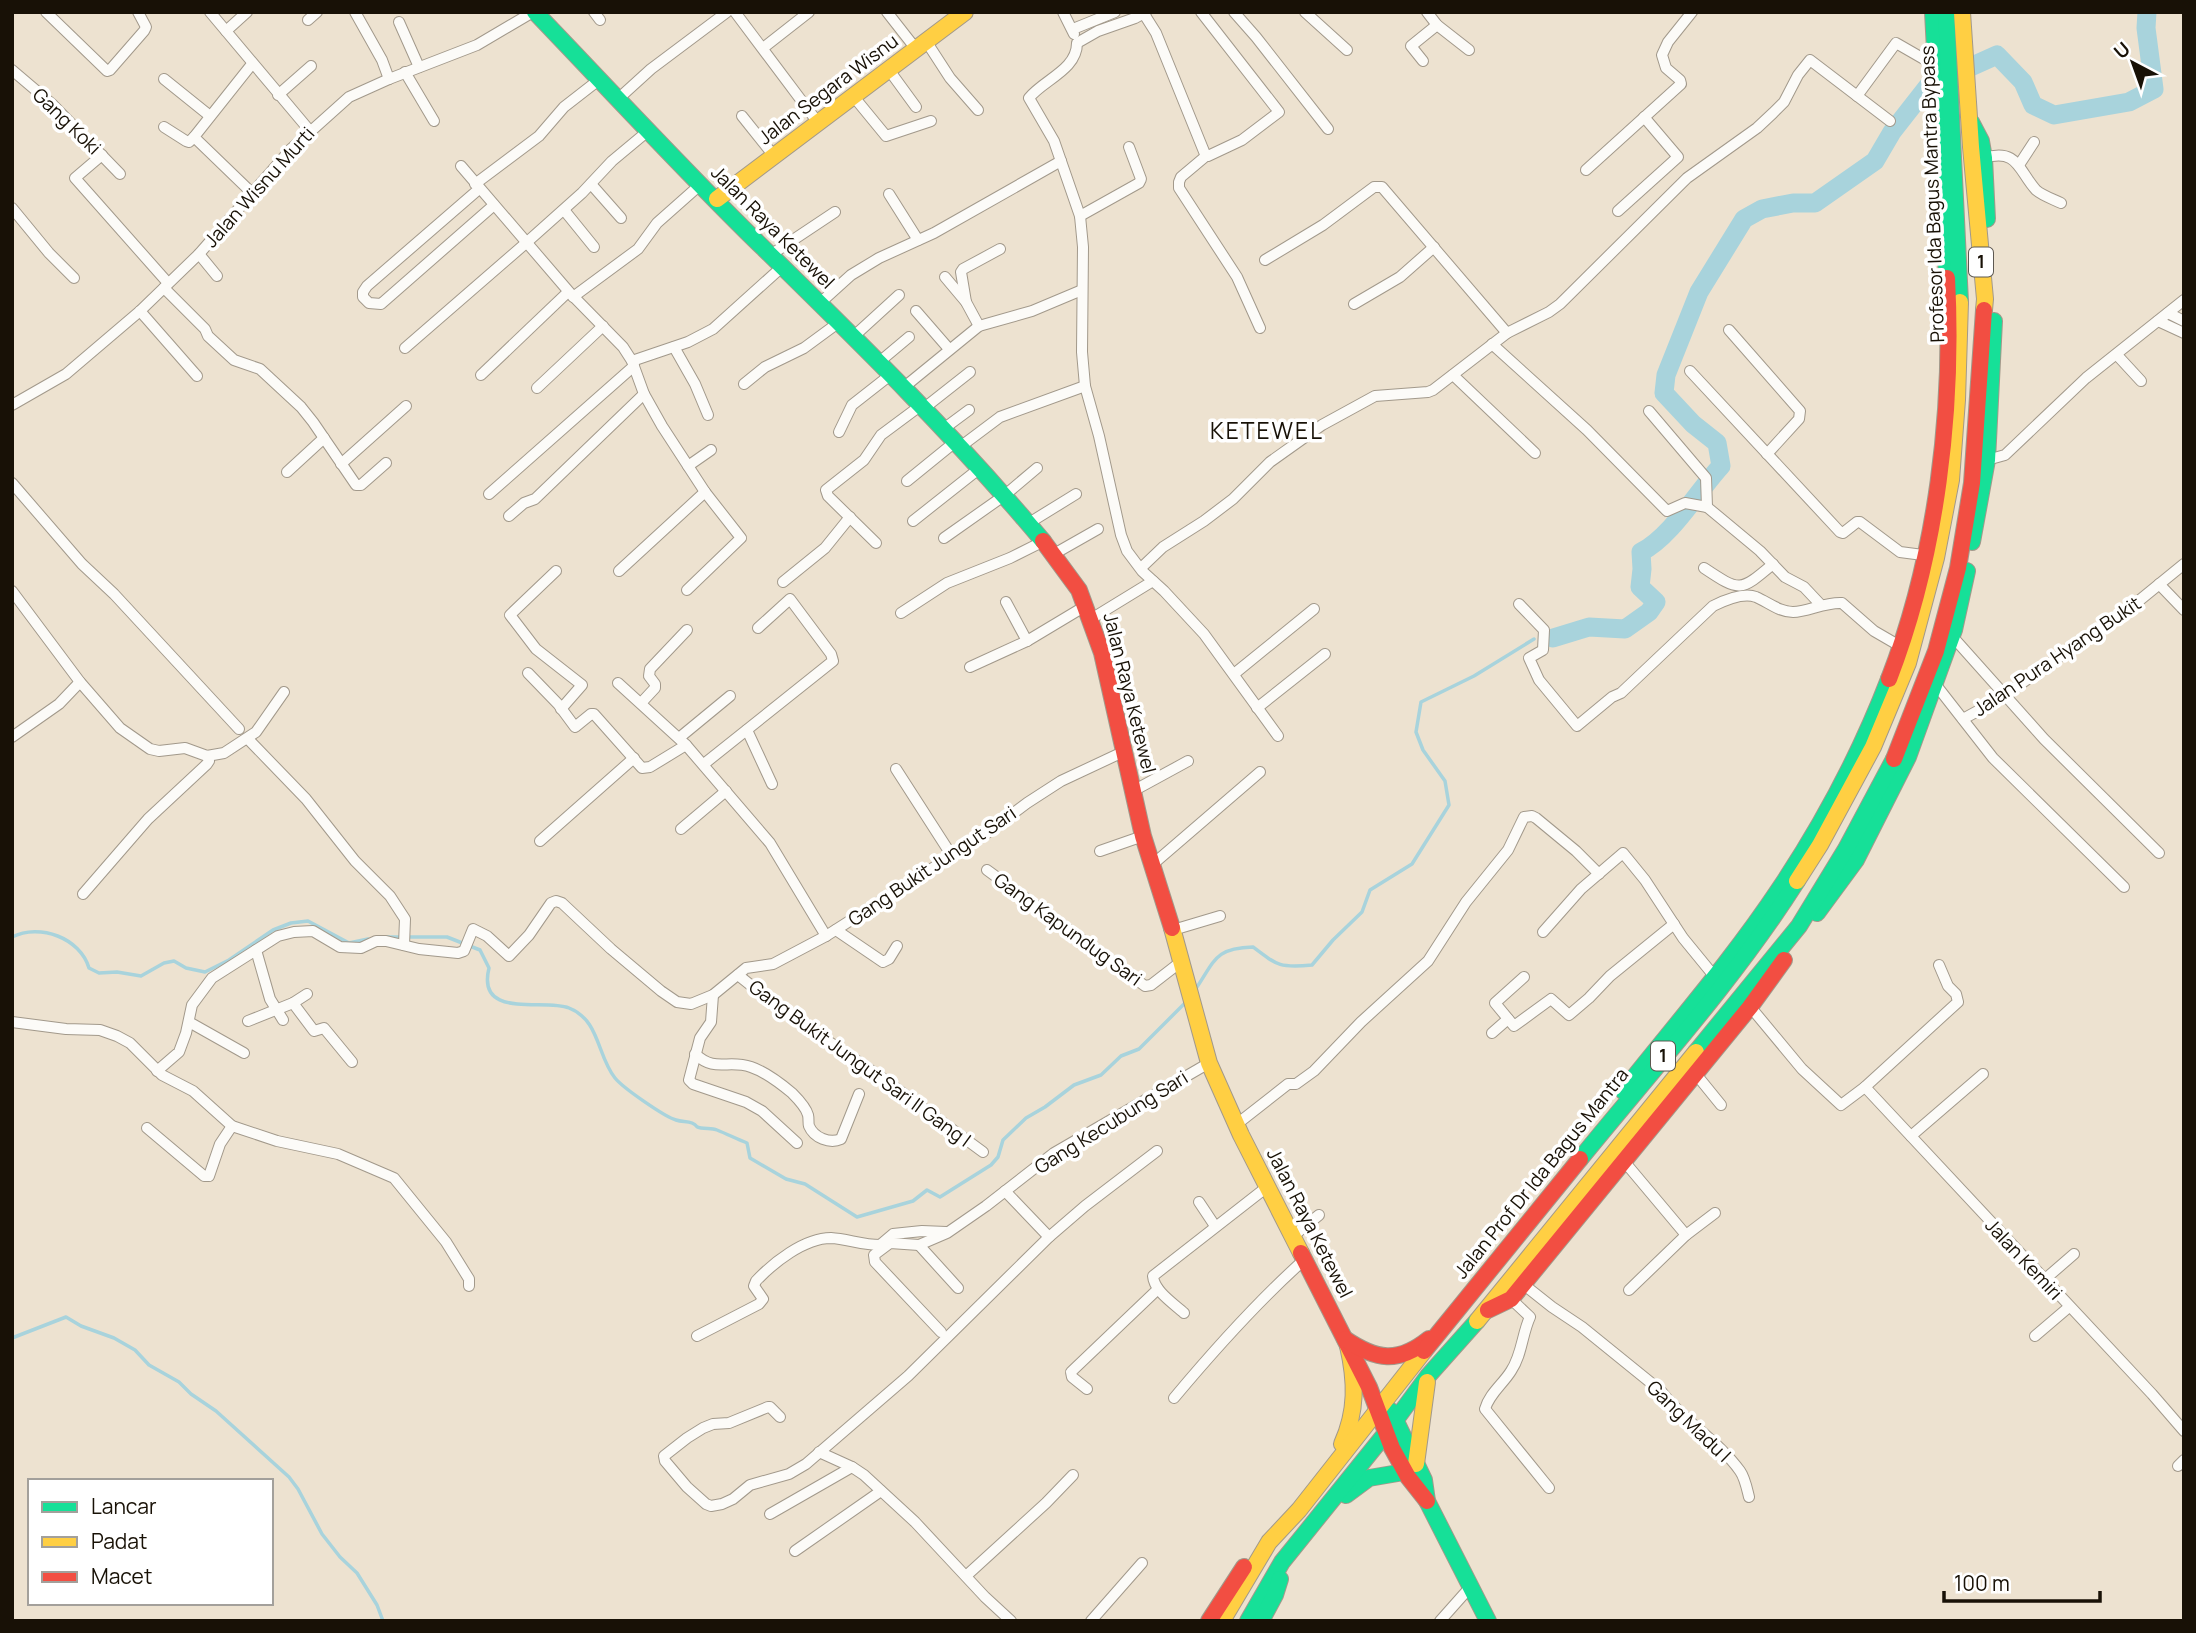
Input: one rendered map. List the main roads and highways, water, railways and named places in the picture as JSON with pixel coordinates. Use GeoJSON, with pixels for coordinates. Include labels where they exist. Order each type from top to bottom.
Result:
{"type":"FeatureCollection","features":[{"type":"Feature","properties":{"kind":"main road","name":"Jalan Raya Ketewel"},"geometry":{"type":"LineString","coordinates":[[534,12],[595,83],[618,99],[958,444],[1049,547],[1079,590],[1102,653],[1143,836],[1173,930],[1209,1063],[1267,1187],[1369,1387],[1381,1406],[1396,1420],[1413,1488],[1427,1501],[1488,1621]]}},
{"type":"Feature","properties":{"kind":"main road","name":"Jalan Segara Wisnu"},"geometry":{"type":"LineString","coordinates":[[717,199],[965,12]]}},
{"type":"Feature","properties":{"kind":"main road","name":"Profesor Ida Bagus Mantra Bypass"},"geometry":{"type":"LineString","coordinates":[[1951,15],[1965,50],[1984,299],[1976,416]]}},
{"type":"Feature","properties":{"kind":"main road","name":"Profesor Ida Bagus Mantra Bypass"},"geometry":{"type":"LineString","coordinates":[[1951,15],[1940,68],[1960,296],[1956,417]]}},
{"type":"Feature","properties":{"kind":"main road"},"geometry":{"type":"LineString","coordinates":[[1905,649],[1938,478],[1949,359],[1945,108]]}},
{"type":"Feature","properties":{"kind":"main road"},"geometry":{"type":"LineString","coordinates":[[1486,1311],[1511,1299],[1695,1073],[1745,1002],[1856,860],[1908,757],[1952,636],[1987,460],[1995,294],[1989,247],[1984,158],[1981,141],[1969,113]]}},
{"type":"Feature","properties":{"kind":"main road"},"geometry":{"type":"LineString","coordinates":[[1956,417],[1976,416]]}},
{"type":"Feature","properties":{"kind":"main road","name":"1"},"geometry":{"type":"LineString","coordinates":[[1248,1621],[1282,1562],[1386,1433],[1428,1376],[1486,1311],[1745,1002],[1799,926],[1846,849],[1899,750],[1936,651],[1958,568],[1972,483],[1976,416]]}},
{"type":"Feature","properties":{"kind":"main road","name":"Jalan Prof Dr Ida Bagus Mantra"},"geometry":{"type":"LineString","coordinates":[[1222,1621],[1269,1542],[1298,1510],[1539,1203],[1718,981],[1776,914],[1820,845],[1873,747],[1905,649],[1941,532],[1951,480],[1956,417]]}},
{"type":"Feature","properties":{"kind":"main road"},"geometry":{"type":"LineString","coordinates":[[1347,1343],[1367,1354],[1391,1356],[1414,1350],[1442,1327]]}},
{"type":"Feature","properties":{"kind":"main road"},"geometry":{"type":"LineString","coordinates":[[1298,1510],[1340,1449],[1351,1424],[1356,1391],[1347,1343]]}},
{"type":"Feature","properties":{"kind":"main road"},"geometry":{"type":"LineString","coordinates":[[1311,1526],[1363,1481],[1410,1468],[1428,1376]]}},
{"type":"Feature","properties":{"kind":"main road","name":"Jalan Raya Ketewel"},"geometry":{"type":"LineString","coordinates":[[1381,1406],[1386,1433],[1410,1468]]}},
{"type":"Feature","properties":{"kind":"main road"},"geometry":{"type":"LineString","coordinates":[[1209,1621],[1251,1558],[1269,1542]]}},
{"type":"Feature","properties":{"kind":"main road"},"geometry":{"type":"LineString","coordinates":[[1261,1621],[1275,1595],[1282,1562]]}},
{"type":"Feature","properties":{"kind":"waterway"},"geometry":{"type":"LineString","coordinates":[[1553,638],[1589,627],[1625,629],[1649,612],[1656,602],[1640,587],[1641,552],[1663,536],[1721,466],[1717,443],[1693,424],[1664,393],[1666,375],[1699,292],[1744,219],[1762,209],[1793,203],[1815,203],[1875,161],[1892,132],[1928,86],[1997,55],[2023,82],[2033,105],[2054,115],[2129,102],[2154,89],[2146,28],[2147,12]]}},
{"type":"Feature","properties":{"kind":"waterway"},"geometry":{"type":"LineString","coordinates":[[1195,990],[1217,958],[1230,950],[1253,947],[1280,964],[1312,965],[1362,912],[1370,890],[1412,864],[1449,805],[1445,781],[1423,750],[1416,732],[1421,702],[1474,676],[1534,639]]}},
{"type":"Feature","properties":{"kind":"waterway"},"geometry":{"type":"LineString","coordinates":[[12,937],[35,932],[58,936],[77,949],[89,968],[99,973],[117,972],[141,976],[164,963],[174,961],[186,968],[205,972],[229,960],[273,930],[291,923],[308,921],[349,943],[368,939]]}},
{"type":"Feature","properties":{"kind":"waterway"},"geometry":{"type":"LineString","coordinates":[[383,937],[447,937],[480,950],[489,968],[488,984],[492,995],[515,1004],[558,1006],[579,1014],[587,1021],[615,1078],[635,1095],[671,1118],[692,1123],[699,1128],[717,1130],[747,1143],[750,1158],[786,1179],[805,1184],[857,1217],[913,1201],[927,1190],[940,1197],[991,1165],[998,1157],[1003,1140],[1026,1118],[1074,1085],[1101,1075],[1121,1056],[1139,1049],[1186,1002]]}},
{"type":"Feature","properties":{"kind":"waterway"},"geometry":{"type":"LineString","coordinates":[[12,1338],[66,1317],[135,1350],[149,1365],[179,1382],[216,1411],[289,1477],[322,1534],[357,1573],[377,1605],[383,1621]]}},
{"type":"Feature","properties":{"kind":"district","name":"KETEWEL"},"geometry":{"type":"Point","coordinates":[1267,431]}}]}
